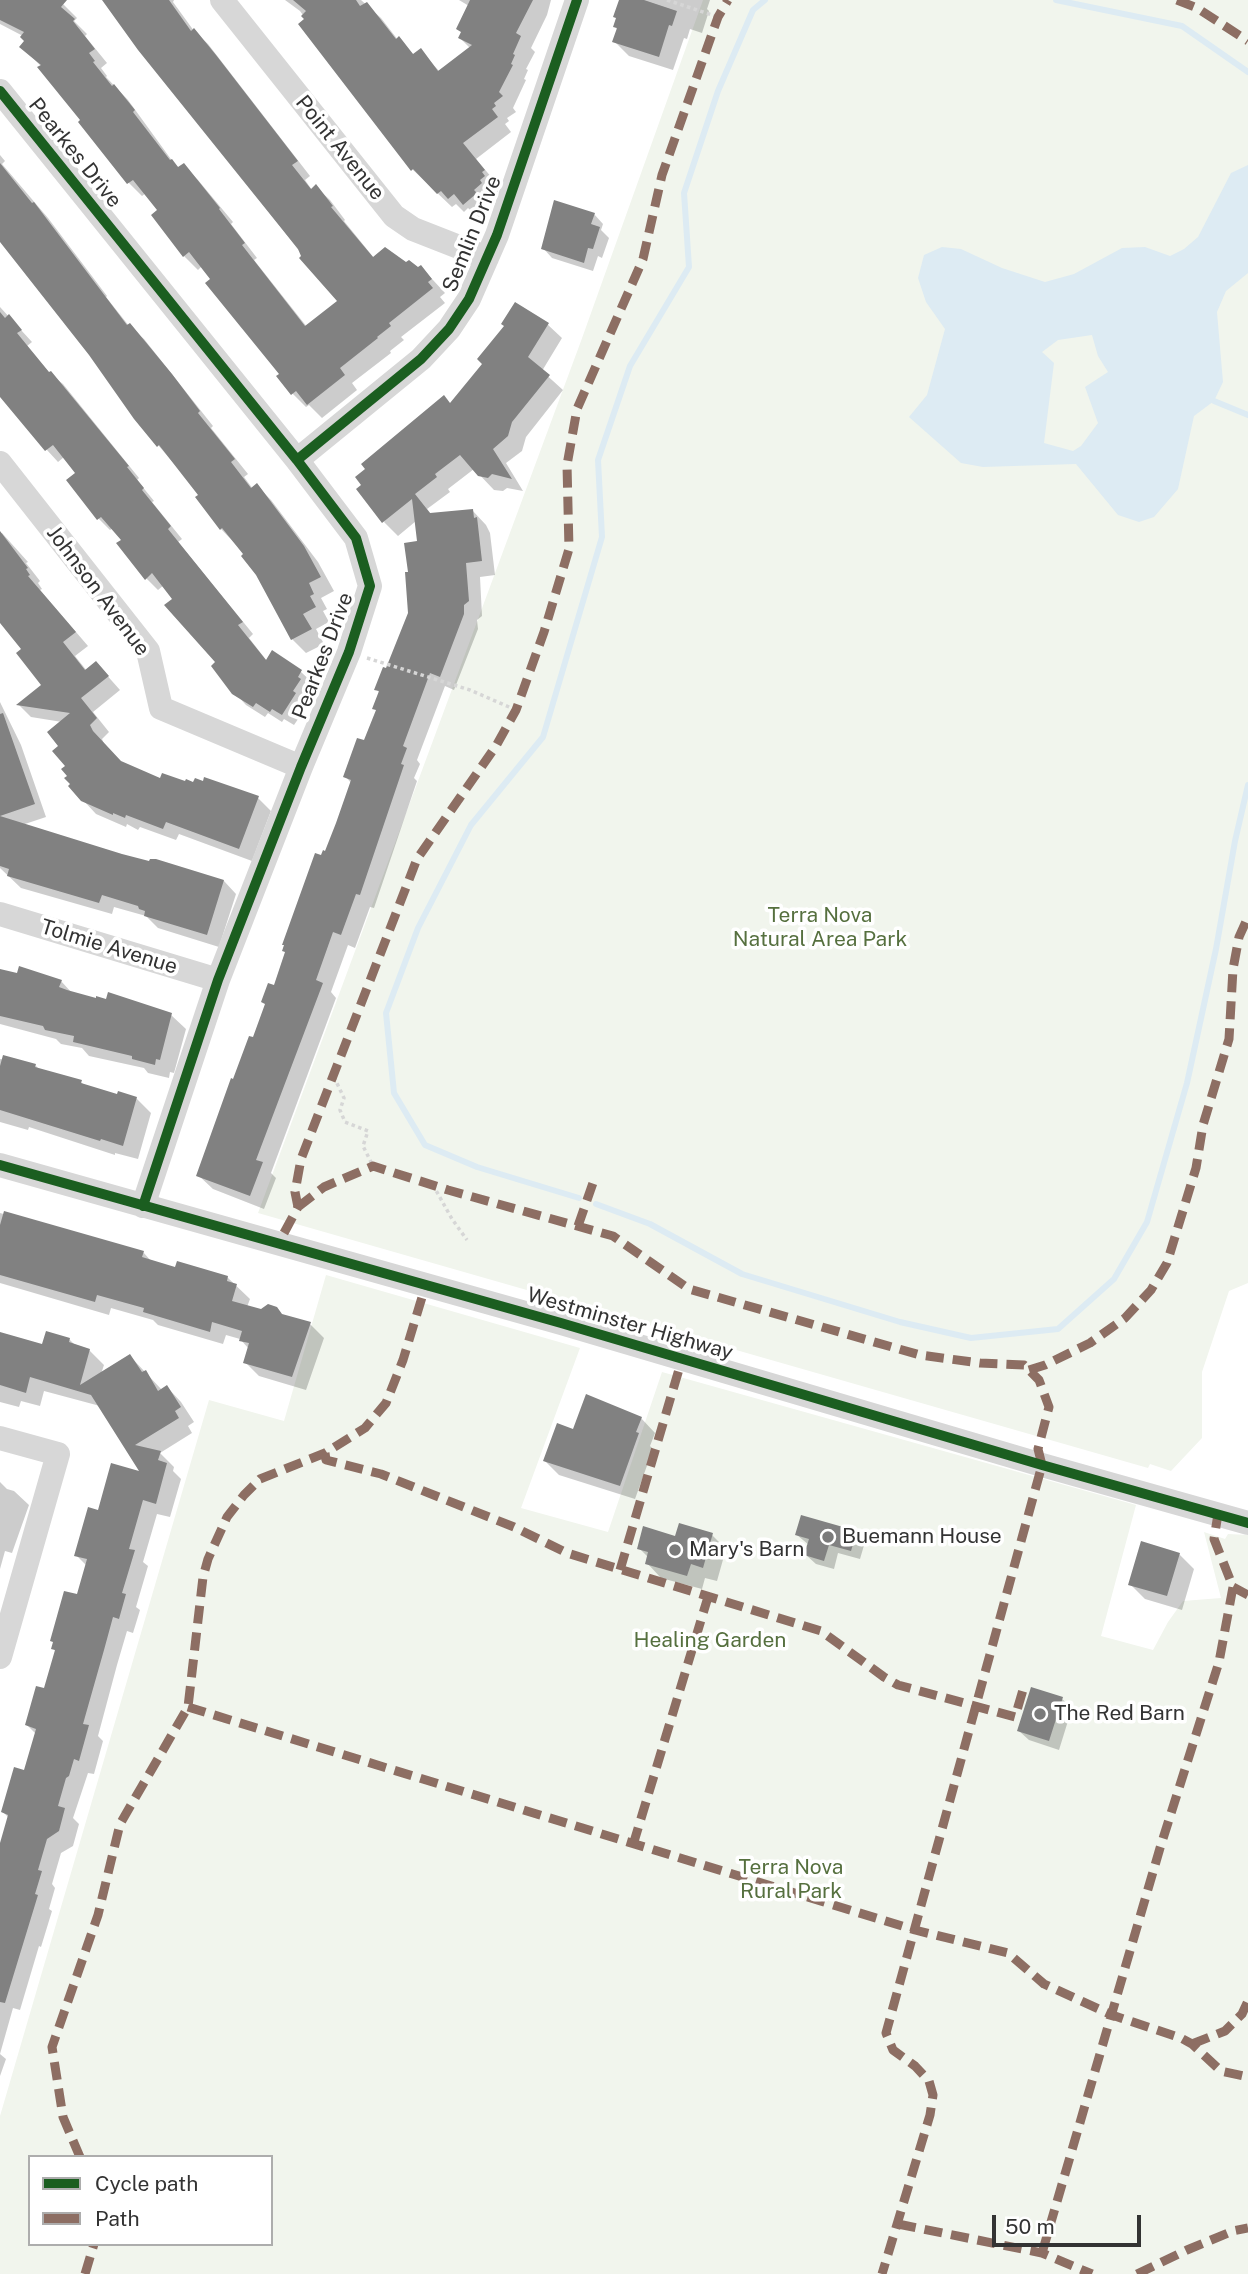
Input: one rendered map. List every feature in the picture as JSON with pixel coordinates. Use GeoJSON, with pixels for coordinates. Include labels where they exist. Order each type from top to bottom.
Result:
{"type":"FeatureCollection","features":[{"type":"Feature","properties":{"kind":"street","name":"Point Avenue"},"geometry":{"type":"LineString","coordinates":[[222,0],[394,216],[413,229],[487,258]]}},
{"type":"Feature","properties":{"kind":"street","name":"Semlin Drive"},"geometry":{"type":"LineString","coordinates":[[296,460],[381,394],[440,339],[469,299],[487,258],[577,0]]}},
{"type":"Feature","properties":{"kind":"street","name":"Pearkes Drive"},"geometry":{"type":"LineString","coordinates":[[0,91],[356,538],[370,586],[349,652],[218,980],[143,1206]]}},
{"type":"Feature","properties":{"kind":"street","name":"Johnson Avenue"},"geometry":{"type":"LineString","coordinates":[[0,463],[148,651],[161,708],[301,767]]}},
{"type":"Feature","properties":{"kind":"street","name":"Tolmie Avenue"},"geometry":{"type":"LineString","coordinates":[[0,914],[218,980]]}},
{"type":"Feature","properties":{"kind":"street","name":"Westminster Highway"},"geometry":{"type":"LineString","coordinates":[[0,1165],[549,1320],[1248,1523]]}},
{"type":"Feature","properties":{"kind":"street"},"geometry":{"type":"LineString","coordinates":[[0,1438],[58,1454],[0,1657]]}},
{"type":"Feature","properties":{"kind":"path"},"geometry":{"type":"LineString","coordinates":[[667,0],[718,17]]}},
{"type":"Feature","properties":{"kind":"path"},"geometry":{"type":"LineString","coordinates":[[349,652],[470,690],[516,710]]}},
{"type":"Feature","properties":{"kind":"path"},"geometry":{"type":"LineString","coordinates":[[334,1077],[344,1098],[340,1110],[345,1122],[368,1130],[363,1146],[373,1166]]}},
{"type":"Feature","properties":{"kind":"path"},"geometry":{"type":"LineString","coordinates":[[433,1185],[467,1240]]}},
{"type":"Feature","properties":{"kind":"green space","name":"Terra Nova Natural Area Park"},"geometry":{"type":"Polygon","coordinates":[[[703,0],[1248,0],[1248,1283],[1229,1291],[1202,1372],[1202,1438],[1171,1471],[1150,1464],[1148,1468],[258,1213],[581,341],[703,0]]]}},
{"type":"Feature","properties":{"kind":"green space","name":"Terra Nova Rural Park"},"geometry":{"type":"Polygon","coordinates":[[[326,1275],[580,1348],[521,1508],[608,1532],[662,1372],[1136,1505],[1101,1636],[1153,1650],[1183,1601],[1221,1598],[1204,1532],[1225,1539],[1228,1534],[1248,1535],[1248,2274],[0,2274],[0,2116],[209,1400],[284,1421],[326,1275]]]}},
{"type":"Feature","properties":{"kind":"shaded area"},"geometry":{"type":"Polygon","coordinates":[[[1248,165],[1248,273],[1226,291],[1217,312],[1223,382],[1214,401],[1194,416],[1178,489],[1154,517],[1139,522],[1118,515],[1076,464],[983,467],[961,463],[909,417],[927,395],[945,329],[926,302],[918,278],[924,255],[942,247],[961,249],[1002,268],[1045,282],[1074,274],[1122,248],[1145,247],[1170,256],[1198,237],[1231,173],[1248,165]],[[1092,335],[1058,340],[1042,352],[1054,363],[1044,443],[1073,451],[1081,446],[1098,423],[1085,387],[1108,372],[1098,356],[1092,335]]]}},
{"type":"Feature","properties":{"kind":"building"},"geometry":{"type":"Polygon","coordinates":[[[0,0],[67,0],[61,7],[75,19],[73,21],[95,49],[89,53],[95,61],[93,62],[135,110],[133,112],[170,160],[178,167],[184,163],[245,243],[242,245],[305,326],[337,301],[299,258],[301,256],[298,249],[138,50],[102,0],[169,0],[191,31],[194,28],[216,55],[298,161],[292,165],[311,189],[316,184],[333,206],[331,207],[373,257],[385,247],[406,262],[409,260],[418,267],[421,265],[432,279],[428,282],[433,288],[389,323],[391,326],[378,338],[340,368],[345,375],[307,405],[296,391],[291,395],[276,376],[279,374],[205,283],[210,279],[189,252],[183,257],[151,215],[157,210],[133,180],[127,184],[37,67],[41,65],[19,47],[24,41],[20,37],[24,32],[0,20],[0,0]]]}},
{"type":"Feature","properties":{"kind":"building"},"geometry":{"type":"Polygon","coordinates":[[[293,0],[356,0],[360,6],[367,2],[396,39],[399,36],[413,54],[421,48],[438,71],[472,45],[458,38],[461,32],[456,29],[470,0],[533,0],[516,33],[521,36],[513,54],[513,65],[499,92],[503,96],[494,103],[496,106],[492,109],[498,117],[463,143],[485,170],[482,172],[485,176],[480,180],[482,183],[474,190],[477,193],[463,205],[454,194],[448,199],[441,191],[437,194],[413,169],[411,171],[298,24],[304,19],[301,16],[306,11],[293,0]]]}},
{"type":"Feature","properties":{"kind":"building"},"geometry":{"type":"Polygon","coordinates":[[[619,0],[644,0],[677,11],[672,26],[669,25],[659,57],[612,42],[617,28],[613,27],[616,18],[613,17],[619,0]]]}},
{"type":"Feature","properties":{"kind":"building"},"geometry":{"type":"Polygon","coordinates":[[[0,163],[32,203],[34,202],[127,325],[130,323],[172,374],[200,411],[198,413],[235,459],[231,462],[251,488],[257,483],[304,546],[321,577],[309,583],[314,594],[310,596],[316,607],[303,614],[312,629],[291,640],[256,575],[241,556],[243,554],[222,528],[220,530],[195,497],[198,495],[159,445],[157,447],[134,419],[89,355],[0,242],[0,163]]]}},
{"type":"Feature","properties":{"kind":"building"},"geometry":{"type":"Polygon","coordinates":[[[554,200],[595,213],[591,224],[600,227],[593,249],[588,248],[584,263],[541,249],[554,200]]]}},
{"type":"Feature","properties":{"kind":"building"},"geometry":{"type":"Polygon","coordinates":[[[515,302],[549,323],[528,357],[550,375],[512,422],[508,436],[493,449],[512,479],[492,474],[488,478],[478,476],[460,455],[415,494],[430,513],[473,509],[474,518],[477,517],[482,561],[466,563],[469,601],[464,605],[464,614],[440,677],[430,673],[403,746],[407,748],[401,764],[404,765],[360,895],[356,894],[341,935],[333,932],[316,980],[323,983],[256,1160],[263,1162],[250,1196],[196,1176],[231,1078],[233,1079],[249,1036],[253,1037],[265,1004],[261,1002],[268,983],[274,985],[285,952],[282,951],[282,945],[315,853],[321,855],[323,850],[325,851],[336,823],[351,780],[343,777],[357,738],[364,740],[376,710],[372,709],[379,691],[374,690],[408,613],[405,572],[408,572],[404,543],[417,541],[412,499],[382,523],[356,489],[361,485],[355,477],[365,469],[361,464],[444,395],[450,403],[482,364],[477,359],[504,326],[501,324],[515,302]]]}},
{"type":"Feature","properties":{"kind":"building"},"geometry":{"type":"Polygon","coordinates":[[[0,312],[5,318],[9,314],[22,330],[17,333],[129,466],[127,467],[144,488],[142,490],[171,526],[168,529],[243,622],[238,625],[266,660],[272,650],[302,670],[298,677],[301,679],[293,691],[296,693],[282,715],[272,709],[270,712],[256,703],[253,707],[232,694],[211,666],[215,662],[164,605],[172,599],[152,573],[145,580],[116,543],[121,540],[101,517],[97,520],[66,480],[75,473],[53,445],[45,451],[0,397],[0,312]]]}},
{"type":"Feature","properties":{"kind":"building"},"geometry":{"type":"Polygon","coordinates":[[[0,531],[28,568],[28,576],[76,632],[63,642],[85,670],[96,661],[109,676],[81,698],[97,718],[90,725],[93,731],[121,761],[160,778],[162,773],[193,782],[195,778],[203,781],[204,777],[259,796],[239,849],[166,822],[163,829],[126,815],[125,818],[113,815],[81,801],[68,786],[70,784],[64,778],[67,776],[61,769],[65,766],[52,751],[58,746],[47,732],[70,713],[16,705],[41,685],[16,653],[21,649],[0,623],[0,531]]]}},
{"type":"Feature","properties":{"kind":"building"},"geometry":{"type":"Polygon","coordinates":[[[3,713],[35,804],[0,816],[0,714],[3,713]]]}},
{"type":"Feature","properties":{"kind":"building"},"geometry":{"type":"Polygon","coordinates":[[[0,816],[122,854],[149,861],[156,859],[224,880],[207,935],[144,916],[145,911],[138,906],[102,895],[99,903],[7,876],[9,869],[0,866],[0,816]]]}},
{"type":"Feature","properties":{"kind":"building"},"geometry":{"type":"Polygon","coordinates":[[[19,966],[62,980],[59,987],[67,990],[106,999],[108,992],[172,1013],[160,1060],[156,1059],[155,1065],[132,1059],[132,1056],[73,1042],[74,1036],[0,1016],[0,969],[17,973],[19,966]]]}},
{"type":"Feature","properties":{"kind":"building"},"geometry":{"type":"Polygon","coordinates":[[[3,1055],[82,1080],[81,1083],[137,1097],[123,1146],[0,1110],[0,1066],[3,1055]]]}},
{"type":"Feature","properties":{"kind":"building"},"geometry":{"type":"Polygon","coordinates":[[[4,1211],[144,1251],[142,1257],[175,1267],[177,1261],[228,1276],[227,1281],[237,1284],[232,1301],[261,1309],[268,1304],[277,1307],[282,1314],[311,1322],[292,1377],[243,1363],[249,1343],[239,1341],[242,1331],[212,1322],[210,1332],[143,1312],[144,1308],[97,1295],[95,1302],[0,1275],[0,1225],[4,1211]]]}},
{"type":"Feature","properties":{"kind":"building"},"geometry":{"type":"Polygon","coordinates":[[[46,1331],[70,1338],[69,1342],[90,1349],[80,1385],[130,1354],[142,1372],[146,1370],[158,1391],[167,1385],[181,1407],[175,1411],[179,1418],[135,1445],[161,1451],[158,1460],[167,1463],[156,1504],[143,1500],[129,1549],[135,1550],[122,1593],[126,1594],[119,1619],[113,1617],[83,1724],[89,1725],[79,1761],[74,1759],[58,1806],[65,1808],[59,1831],[47,1839],[38,1870],[42,1871],[35,1894],[38,1895],[5,2003],[0,2002],[0,1843],[8,1815],[1,1812],[14,1767],[24,1770],[36,1729],[25,1725],[36,1686],[44,1688],[55,1650],[51,1649],[53,1642],[50,1641],[64,1591],[77,1594],[87,1559],[74,1556],[88,1507],[98,1510],[111,1463],[139,1471],[91,1395],[30,1377],[26,1393],[0,1385],[0,1332],[42,1344],[46,1331]]]}},
{"type":"Feature","properties":{"kind":"building"},"geometry":{"type":"Polygon","coordinates":[[[586,1394],[642,1417],[620,1486],[543,1461],[557,1423],[573,1429],[586,1394]]]}},
{"type":"Feature","properties":{"kind":"building","name":"Buemann House"},"geometry":{"type":"Polygon","coordinates":[[[801,1515],[857,1531],[851,1551],[829,1545],[824,1561],[804,1555],[809,1539],[795,1535],[801,1515]]]}},
{"type":"Feature","properties":{"kind":"building","name":"Mary's Barn"},"geometry":{"type":"Polygon","coordinates":[[[679,1523],[713,1533],[703,1568],[691,1564],[687,1576],[645,1564],[648,1552],[637,1549],[643,1526],[675,1536],[679,1523]]]}},
{"type":"Feature","properties":{"kind":"building"},"geometry":{"type":"Polygon","coordinates":[[[1141,1541],[1180,1553],[1167,1596],[1128,1585],[1141,1541]]]}},
{"type":"Feature","properties":{"kind":"building","name":"The Red Barn"},"geometry":{"type":"Polygon","coordinates":[[[1031,1687],[1063,1697],[1049,1741],[1017,1731],[1031,1687]]]}},
{"type":"Feature","properties":{"kind":"waterway"},"geometry":{"type":"LineString","coordinates":[[579,1198],[477,1167],[425,1145],[394,1093],[386,1013],[418,928],[471,825],[543,737],[602,537],[598,460],[630,366],[689,267],[684,193],[718,91],[753,10],[765,0]]}},
{"type":"Feature","properties":{"kind":"waterway"},"geometry":{"type":"LineString","coordinates":[[1056,0],[1182,26],[1248,72]]}},
{"type":"Feature","properties":{"kind":"waterway"},"geometry":{"type":"LineString","coordinates":[[1214,401],[1248,415]]}},
{"type":"Feature","properties":{"kind":"waterway"},"geometry":{"type":"LineString","coordinates":[[596,1204],[650,1224],[742,1274],[900,1322],[971,1338],[1058,1329],[1114,1279],[1147,1222],[1187,1083],[1248,785]]}},
{"type":"Feature","properties":{"kind":"marked path"},"geometry":{"type":"LineString","coordinates":[[284,1233],[298,1207],[295,1192],[301,1159],[417,859],[496,746],[516,710],[544,632],[569,549],[567,465],[577,409],[643,259],[662,175],[718,17],[728,0]]}},
{"type":"Feature","properties":{"kind":"marked path"},"geometry":{"type":"LineString","coordinates":[[1177,0],[1197,8],[1248,41]]}},
{"type":"Feature","properties":{"kind":"marked path"},"geometry":{"type":"LineString","coordinates":[[1029,1370],[1090,1343],[1125,1318],[1151,1290],[1167,1263],[1196,1168],[1203,1125],[1229,1039],[1233,969],[1239,937],[1248,917]]}},
{"type":"Feature","properties":{"kind":"marked path"},"geometry":{"type":"LineString","coordinates":[[298,1207],[324,1187],[373,1166],[613,1236],[689,1289],[920,1355],[980,1363],[1024,1365],[1039,1380],[1049,1407],[1038,1449],[1042,1465],[886,2033],[893,2050],[915,2066],[929,2081],[933,2095],[930,2115],[882,2274]]}},
{"type":"Feature","properties":{"kind":"marked path"},"geometry":{"type":"LineString","coordinates":[[578,1226],[594,1180]]}},
{"type":"Feature","properties":{"kind":"marked path"},"geometry":{"type":"LineString","coordinates":[[79,2155],[63,2117],[52,2047],[98,1915],[120,1824],[188,1707],[203,1577],[208,1559],[227,1517],[260,1479],[325,1453],[365,1428],[386,1403],[403,1360],[426,1284]]}},
{"type":"Feature","properties":{"kind":"marked path"},"geometry":{"type":"LineString","coordinates":[[620,1570],[682,1359]]}},
{"type":"Feature","properties":{"kind":"marked path"},"geometry":{"type":"LineString","coordinates":[[325,1453],[326,1460],[381,1474],[514,1527],[567,1553],[821,1631],[898,1685],[1015,1717],[1025,1683]]}},
{"type":"Feature","properties":{"kind":"marked path"},"geometry":{"type":"LineString","coordinates":[[1042,2253],[1160,1848],[1219,1662],[1233,1587],[1214,1539],[1218,1514]]}},
{"type":"Feature","properties":{"kind":"marked path"},"geometry":{"type":"LineString","coordinates":[[1233,1587],[1248,1595]]}},
{"type":"Feature","properties":{"kind":"marked path"},"geometry":{"type":"LineString","coordinates":[[633,1845],[708,1597]]}},
{"type":"Feature","properties":{"kind":"marked path"},"geometry":{"type":"LineString","coordinates":[[188,1707],[915,1930],[1008,1953],[1044,1984],[1112,2015],[1181,2038],[1192,2044],[1221,2071],[1248,2077]]}},
{"type":"Feature","properties":{"kind":"marked path"},"geometry":{"type":"LineString","coordinates":[[1192,2044],[1225,2031],[1242,2014],[1248,2001]]}},
{"type":"Feature","properties":{"kind":"marked path"},"geometry":{"type":"LineString","coordinates":[[898,2224],[1042,2253],[1092,2274]]}},
{"type":"Feature","properties":{"kind":"marked path"},"geometry":{"type":"LineString","coordinates":[[1137,2274],[1187,2250],[1233,2231],[1248,2228]]}},
{"type":"Feature","properties":{"kind":"marked path"},"geometry":{"type":"LineString","coordinates":[[85,2274],[93,2246]]}},
{"type":"Feature","properties":{"kind":"cycle path"},"geometry":{"type":"LineString","coordinates":[[297,460],[421,359],[449,329],[469,299],[497,235],[577,0]]}},
{"type":"Feature","properties":{"kind":"cycle path"},"geometry":{"type":"LineString","coordinates":[[0,91],[297,460],[356,538],[370,586],[349,652],[218,980],[143,1206]]}},
{"type":"Feature","properties":{"kind":"cycle path"},"geometry":{"type":"LineString","coordinates":[[0,1165],[561,1323],[1248,1523]]}},
{"type":"Feature","properties":{"kind":"place","name":"Buemann House"},"geometry":{"type":"Point","coordinates":[828,1537]}},
{"type":"Feature","properties":{"kind":"place","name":"Mary's Barn"},"geometry":{"type":"Point","coordinates":[675,1550]}},
{"type":"Feature","properties":{"kind":"place","name":"The Red Barn"},"geometry":{"type":"Point","coordinates":[1040,1714]}},
{"type":"Feature","properties":{"kind":"park label","name":"Healing Garden"},"geometry":{"type":"Point","coordinates":[710,1641]}}]}
